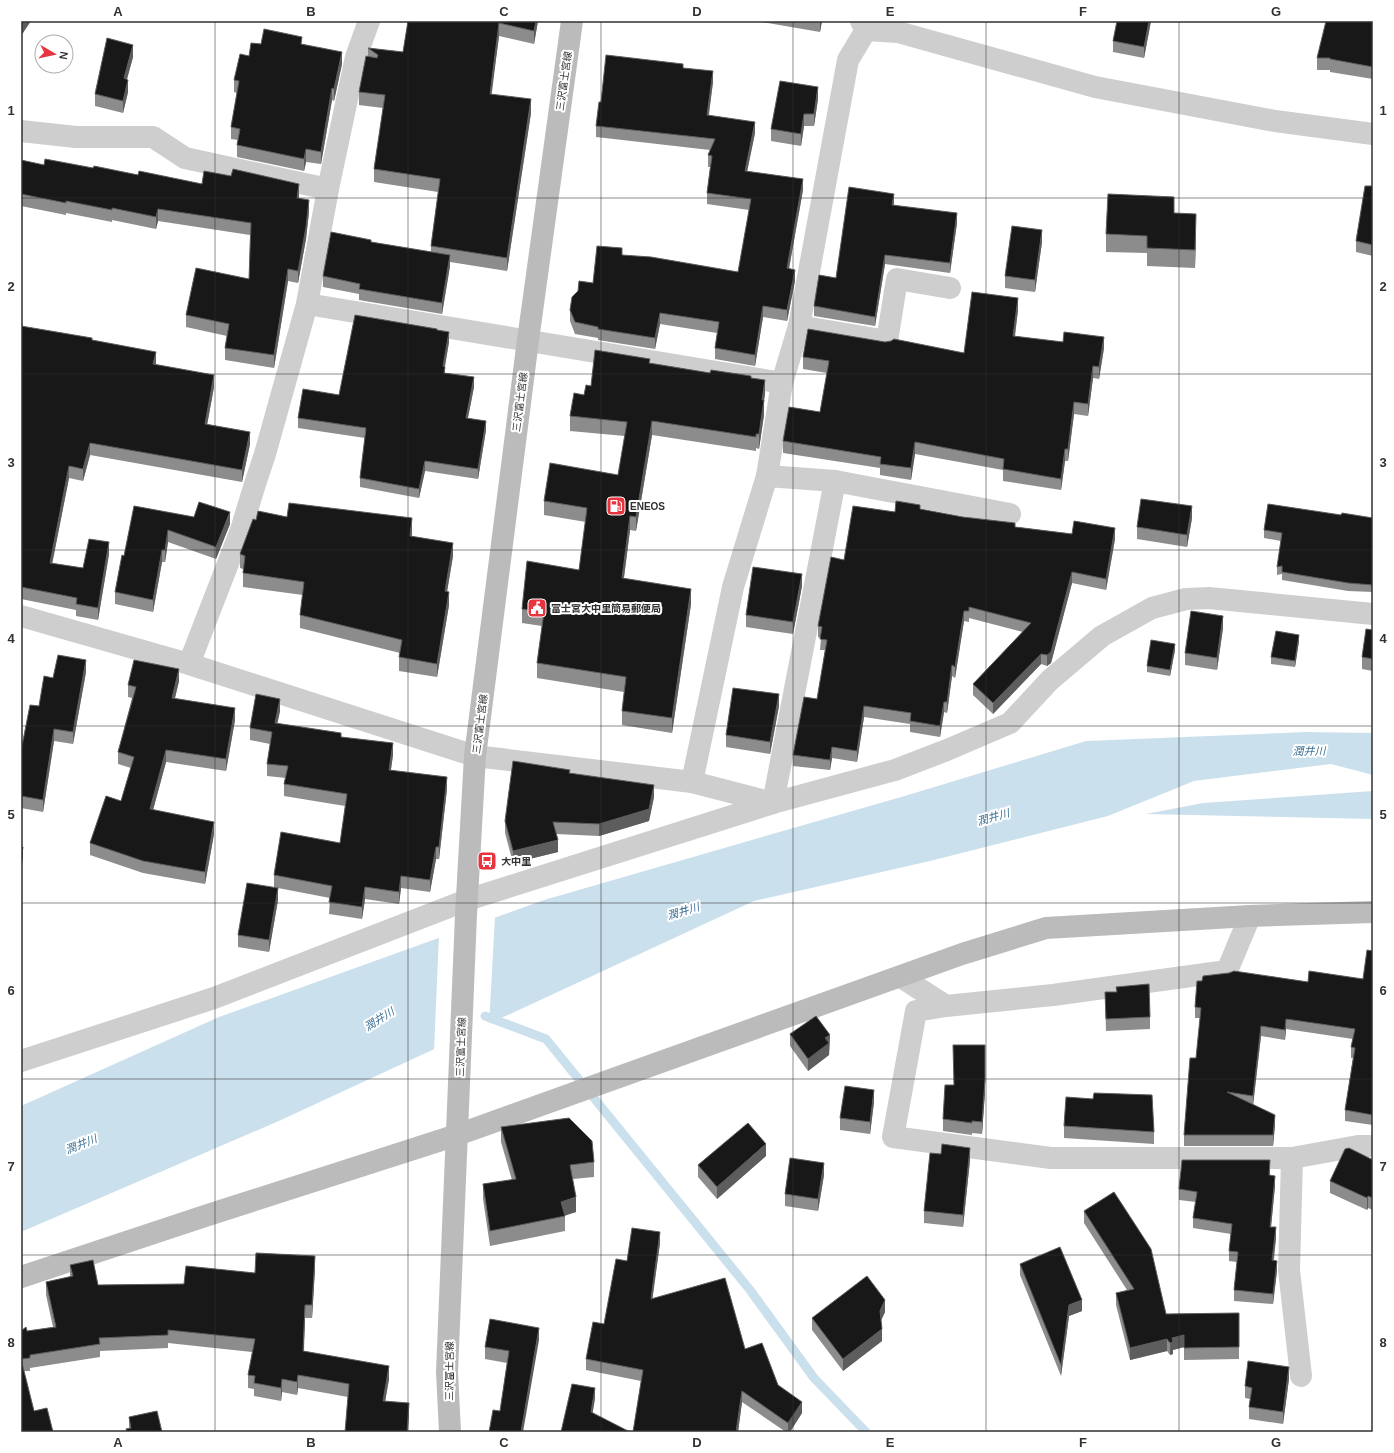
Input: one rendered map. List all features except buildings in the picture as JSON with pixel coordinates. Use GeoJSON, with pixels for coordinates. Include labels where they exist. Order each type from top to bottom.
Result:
{"type":"FeatureCollection","features":[{"type":"Feature","properties":{"kind":"street"},"geometry":{"type":"LineString","coordinates":[[189,664],[242,530],[307,304],[328,189],[356,57],[368,21]]}},
{"type":"Feature","properties":{"kind":"street","name":"三沢富士宮線"},"geometry":{"type":"LineString","coordinates":[[450,1432],[447,1372],[475,756],[528,340],[572,21]]}},
{"type":"Feature","properties":{"kind":"street"},"geometry":{"type":"LineString","coordinates":[[692,782],[733,587],[767,476],[782,383],[799,326],[848,60],[864,25],[898,32],[1095,87],[1275,121],[1373,134]]}},
{"type":"Feature","properties":{"kind":"street"},"geometry":{"type":"LineString","coordinates":[[21,131],[76,137],[153,137],[185,158],[328,189]]}},
{"type":"Feature","properties":{"kind":"street"},"geometry":{"type":"LineString","coordinates":[[799,326],[887,341],[897,279],[950,288]]}},
{"type":"Feature","properties":{"kind":"street"},"geometry":{"type":"LineString","coordinates":[[307,304],[782,383]]}},
{"type":"Feature","properties":{"kind":"street"},"geometry":{"type":"LineString","coordinates":[[767,476],[835,481],[1010,514]]}},
{"type":"Feature","properties":{"kind":"street"},"geometry":{"type":"LineString","coordinates":[[773,803],[835,481]]}},
{"type":"Feature","properties":{"kind":"street"},"geometry":{"type":"LineString","coordinates":[[21,1061],[214,998],[467,907],[773,803],[895,770],[947,750],[1010,723],[1050,680],[1102,636],[1152,608],[1186,599],[1209,598],[1373,614]]}},
{"type":"Feature","properties":{"kind":"street"},"geometry":{"type":"LineString","coordinates":[[21,616],[189,664],[475,756],[692,782],[773,803]]}},
{"type":"Feature","properties":{"kind":"street"},"geometry":{"type":"LineString","coordinates":[[21,1277],[215,1212],[457,1135],[962,954],[1046,928],[1250,916],[1373,912]]}},
{"type":"Feature","properties":{"kind":"street"},"geometry":{"type":"LineString","coordinates":[[1250,916],[1227,971],[1053,996],[946,1006],[916,1011],[893,1138],[1051,1158],[1292,1158],[1358,1146],[1373,1146]]}},
{"type":"Feature","properties":{"kind":"street"},"geometry":{"type":"LineString","coordinates":[[901,977],[946,1006]]}},
{"type":"Feature","properties":{"kind":"street"},"geometry":{"type":"LineString","coordinates":[[1292,1158],[1289,1270],[1301,1376]]}},
{"type":"Feature","properties":{"kind":"water","name":"潤井川"},"geometry":{"type":"Polygon","coordinates":[[[1306,732],[1373,733],[1373,775],[1331,764],[1194,781],[1108,816],[930,861],[754,901],[281,1120],[21,1232],[21,1106],[219,1017],[544,900],[908,795],[1086,741],[1306,732]]]}},
{"type":"Feature","properties":{"kind":"water"},"geometry":{"type":"Polygon","coordinates":[[[1373,791],[1373,819],[1146,814],[1203,803],[1373,791]]]}},
{"type":"Feature","properties":{"kind":"pier"},"geometry":{"type":"Polygon","coordinates":[[[495,916],[489,1026],[434,1051],[439,936],[495,916]]]}},
{"type":"Feature","properties":{"kind":"waterway"},"geometry":{"type":"LineString","coordinates":[[485,1016],[546,1039],[750,1290],[814,1378],[866,1432]]}},
{"type":"Feature","properties":{"kind":"place","name":"ENEOS"},"geometry":{"type":"Point","coordinates":[616,506]}},
{"type":"Feature","properties":{"kind":"place","name":"富士宮大中里簡易郵便局"},"geometry":{"type":"Point","coordinates":[537,608]}},
{"type":"Feature","properties":{"kind":"place","name":"大中里"},"geometry":{"type":"Point","coordinates":[487,861]}}]}
